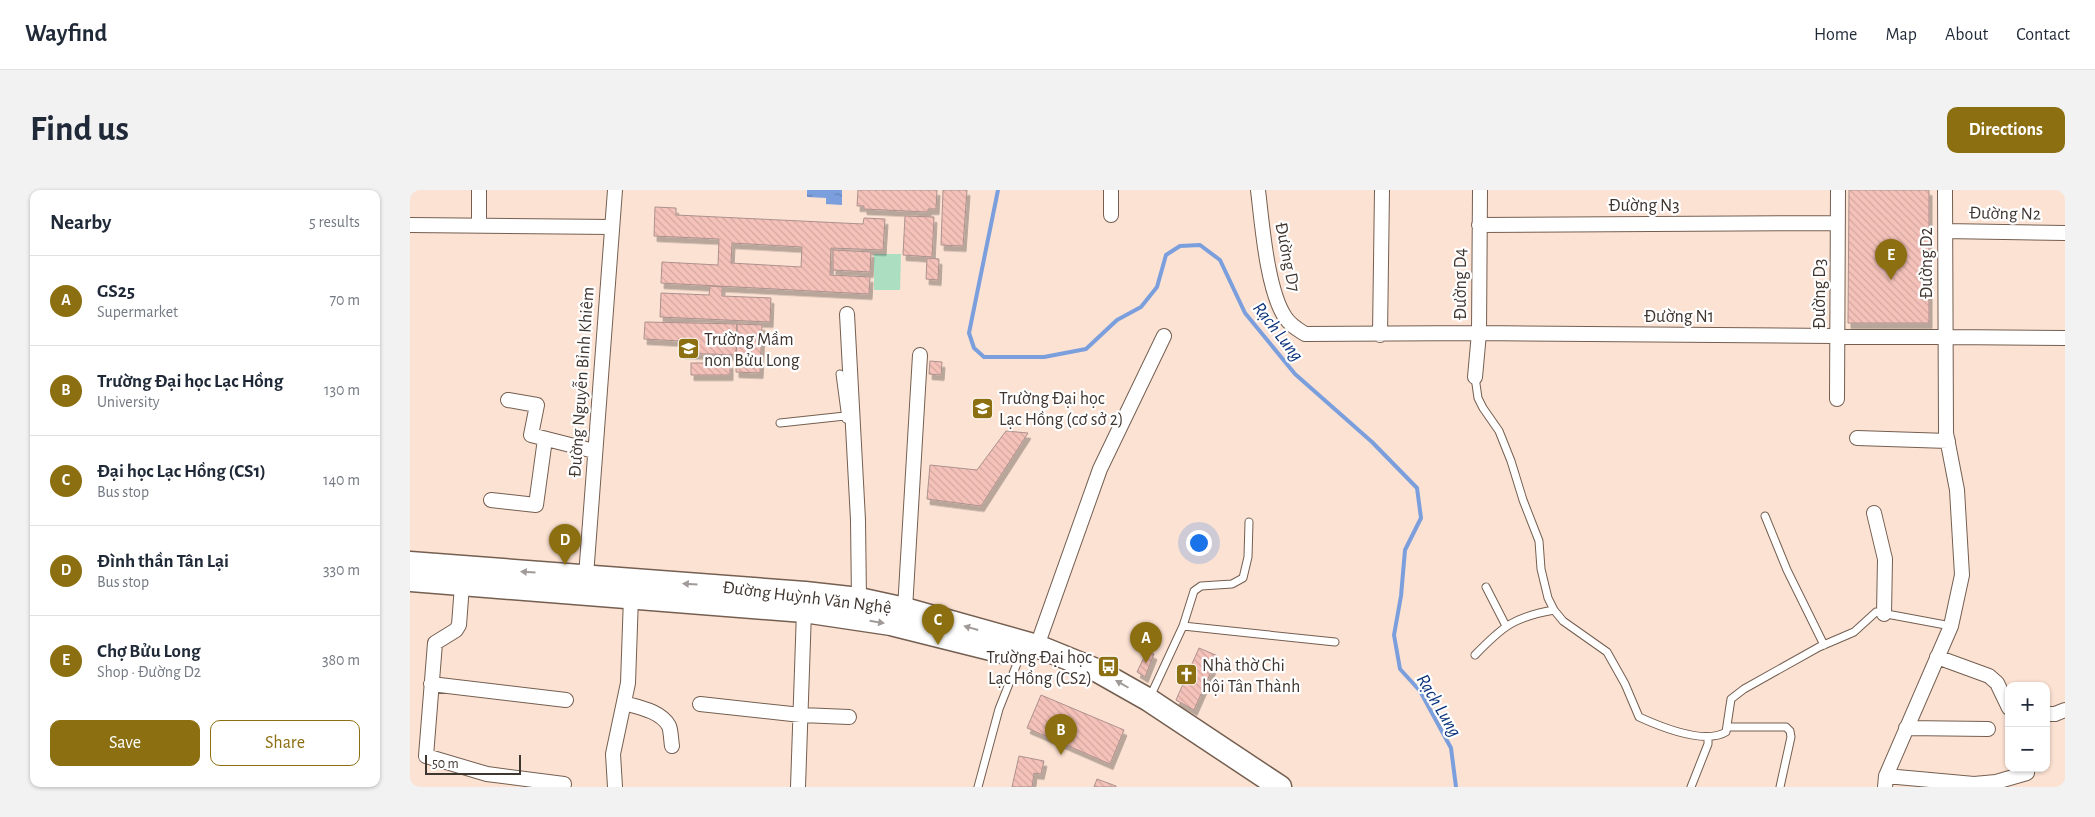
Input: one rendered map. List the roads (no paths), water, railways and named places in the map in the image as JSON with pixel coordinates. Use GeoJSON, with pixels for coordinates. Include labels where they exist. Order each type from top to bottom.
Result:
{"type":"FeatureCollection","features":[{"type":"Feature","properties":{"kind":"main road","name":"Đường Huỳnh Văn Nghệ"},"geometry":{"type":"LineString","coordinates":[[410,563],[585,585],[630,596],[804,611],[891,624],[1028,651]]}},
{"type":"Feature","properties":{"kind":"main road","name":"Đường Huỳnh Văn Nghệ"},"geometry":{"type":"LineString","coordinates":[[410,580],[462,585],[585,585],[805,593],[859,599],[905,609],[1028,651],[1149,700],[1280,787]]}},
{"type":"Feature","properties":{"kind":"main road","name":"Đường Huỳnh Văn Nghệ"},"geometry":{"type":"LineString","coordinates":[[1093,676],[1253,787]]}},
{"type":"Feature","properties":{"kind":"street"},"geometry":{"type":"LineString","coordinates":[[479,190],[479,226]]}},
{"type":"Feature","properties":{"kind":"street","name":"Đường Nguyễn Bỉnh Khiêm"},"geometry":{"type":"LineString","coordinates":[[585,585],[615,190]]}},
{"type":"Feature","properties":{"kind":"street"},"geometry":{"type":"LineString","coordinates":[[1111,190],[1111,215]]}},
{"type":"Feature","properties":{"kind":"street","name":"Đường D7"},"geometry":{"type":"LineString","coordinates":[[1258,190],[1266,253],[1278,304],[1285,317],[1294,327]]}},
{"type":"Feature","properties":{"kind":"street"},"geometry":{"type":"LineString","coordinates":[[1380,335],[1382,190]]}},
{"type":"Feature","properties":{"kind":"street","name":"Đường D4"},"geometry":{"type":"LineString","coordinates":[[1475,377],[1479,333],[1480,190]]}},
{"type":"Feature","properties":{"kind":"street","name":"Đường D3"},"geometry":{"type":"LineString","coordinates":[[1837,399],[1838,190]]}},
{"type":"Feature","properties":{"kind":"street","name":"Đường D2"},"geometry":{"type":"LineString","coordinates":[[1885,782],[1906,728],[1951,626],[1962,575],[1957,490],[1948,441],[1944,336],[1945,190]]}},
{"type":"Feature","properties":{"kind":"street","name":"Đường N3"},"geometry":{"type":"LineString","coordinates":[[1480,225],[1838,223]]}},
{"type":"Feature","properties":{"kind":"street"},"geometry":{"type":"LineString","coordinates":[[410,225],[612,227]]}},
{"type":"Feature","properties":{"kind":"street","name":"Đường N2"},"geometry":{"type":"LineString","coordinates":[[1945,231],[2065,233]]}},
{"type":"Feature","properties":{"kind":"street"},"geometry":{"type":"LineString","coordinates":[[847,314],[854,435],[859,599]]}},
{"type":"Feature","properties":{"kind":"street","name":"Đường N1"},"geometry":{"type":"LineString","coordinates":[[1294,327],[1306,334],[1479,333],[2065,338]]}},
{"type":"Feature","properties":{"kind":"street"},"geometry":{"type":"LineString","coordinates":[[1028,651],[1100,469],[1164,336]]}},
{"type":"Feature","properties":{"kind":"street"},"geometry":{"type":"LineString","coordinates":[[905,609],[920,355]]}},
{"type":"Feature","properties":{"kind":"street"},"geometry":{"type":"LineString","coordinates":[[508,400],[537,405],[531,435],[594,451]]}},
{"type":"Feature","properties":{"kind":"street"},"geometry":{"type":"LineString","coordinates":[[1857,438],[1948,441]]}},
{"type":"Feature","properties":{"kind":"street"},"geometry":{"type":"LineString","coordinates":[[490,500],[536,505],[545,439]]}},
{"type":"Feature","properties":{"kind":"street"},"geometry":{"type":"LineString","coordinates":[[1874,513],[1885,559],[1884,614]]}},
{"type":"Feature","properties":{"kind":"street"},"geometry":{"type":"LineString","coordinates":[[462,585],[459,625],[456,630],[435,643],[426,756],[487,774],[564,784]]}},
{"type":"Feature","properties":{"kind":"street"},"geometry":{"type":"LineString","coordinates":[[615,787],[613,754],[628,683],[630,596]]}},
{"type":"Feature","properties":{"kind":"street"},"geometry":{"type":"LineString","coordinates":[[798,787],[804,611]]}},
{"type":"Feature","properties":{"kind":"street"},"geometry":{"type":"LineString","coordinates":[[1937,657],[1989,676],[1997,683],[2005,700]]}},
{"type":"Feature","properties":{"kind":"street"},"geometry":{"type":"LineString","coordinates":[[431,684],[566,700]]}},
{"type":"Feature","properties":{"kind":"street"},"geometry":{"type":"LineString","coordinates":[[624,703],[649,711],[663,718],[669,726],[672,746]]}},
{"type":"Feature","properties":{"kind":"street"},"geometry":{"type":"LineString","coordinates":[[700,704],[801,715],[849,717]]}},
{"type":"Feature","properties":{"kind":"street"},"geometry":{"type":"LineString","coordinates":[[2050,714],[2056,714],[2065,710]]}},
{"type":"Feature","properties":{"kind":"street"},"geometry":{"type":"LineString","coordinates":[[1906,728],[1988,730]]}},
{"type":"Feature","properties":{"kind":"street"},"geometry":{"type":"LineString","coordinates":[[1885,782],[1974,784],[1996,782],[2027,773]]}},
{"type":"Feature","properties":{"kind":"lane"},"geometry":{"type":"LineString","coordinates":[[840,374],[845,416],[854,435]]}},
{"type":"Feature","properties":{"kind":"lane"},"geometry":{"type":"LineString","coordinates":[[1475,377],[1478,398],[1499,431],[1534,527],[1548,598],[1554,610],[1563,621],[1607,652],[1625,684],[1639,717],[1694,736],[1720,735],[1726,732],[1731,699],[1744,688],[1824,645],[1854,632],[1876,612],[1951,626]]}},
{"type":"Feature","properties":{"kind":"lane"},"geometry":{"type":"LineString","coordinates":[[780,423],[845,416]]}},
{"type":"Feature","properties":{"kind":"lane"},"geometry":{"type":"LineString","coordinates":[[1765,516],[1787,570],[1824,645]]}},
{"type":"Feature","properties":{"kind":"lane"},"geometry":{"type":"LineString","coordinates":[[1149,700],[1183,626],[1194,590],[1201,586],[1232,584],[1243,578],[1248,557],[1249,522]]}},
{"type":"Feature","properties":{"kind":"lane"},"geometry":{"type":"LineString","coordinates":[[1486,587],[1506,626]]}},
{"type":"Feature","properties":{"kind":"lane"},"geometry":{"type":"LineString","coordinates":[[1476,655],[1506,626],[1528,615],[1554,610]]}},
{"type":"Feature","properties":{"kind":"lane"},"geometry":{"type":"LineString","coordinates":[[1183,626],[1335,642]]}},
{"type":"Feature","properties":{"kind":"lane"},"geometry":{"type":"LineString","coordinates":[[978,787],[999,709],[1028,651]]}},
{"type":"Feature","properties":{"kind":"lane"},"geometry":{"type":"LineString","coordinates":[[1727,726],[1786,727],[1790,731],[1791,737],[1780,787]]}},
{"type":"Feature","properties":{"kind":"lane"},"geometry":{"type":"LineString","coordinates":[[1691,787],[1708,744],[1708,736]]}},
{"type":"Feature","properties":{"kind":"water"},"geometry":{"type":"Polygon","coordinates":[[[807,190],[842,190],[842,205],[826,204],[826,198],[807,197],[807,190]]]}},
{"type":"Feature","properties":{"kind":"waterway","name":"Rạch Lung"},"geometry":{"type":"LineString","coordinates":[[998,190],[969,333],[974,348],[984,357],[1044,357],[1086,349],[1117,320],[1141,307],[1157,287],[1166,255],[1180,246],[1200,245],[1220,260],[1245,313],[1295,374],[1372,442],[1417,488],[1421,518],[1405,550],[1401,596],[1394,635],[1400,669],[1420,691],[1451,748],[1456,787]]}},
{"type":"Feature","properties":{"kind":"place","name":"Chợ Bửu Long"},"geometry":{"type":"Point","coordinates":[1891,280]}},
{"type":"Feature","properties":{"kind":"place","name":"Trường Mầm non Bửu Long"},"geometry":{"type":"Point","coordinates":[688,349]}},
{"type":"Feature","properties":{"kind":"place","name":"Trường Đại học Lạc Hồng (cơ sở 2)"},"geometry":{"type":"Point","coordinates":[983,408]}},
{"type":"Feature","properties":{"kind":"place","name":"Đình thần Tân Lại"},"geometry":{"type":"Point","coordinates":[565,565]}},
{"type":"Feature","properties":{"kind":"place","name":"Đại học Lạc Hồng (CS1)"},"geometry":{"type":"Point","coordinates":[938,645]}},
{"type":"Feature","properties":{"kind":"place","name":"GS25"},"geometry":{"type":"Point","coordinates":[1146,663]}},
{"type":"Feature","properties":{"kind":"place","name":"Trường Đại học Lạc Hồng (CS2)"},"geometry":{"type":"Point","coordinates":[1108,667]}},
{"type":"Feature","properties":{"kind":"place","name":"Nhà thờ Chi hội Tân Thành"},"geometry":{"type":"Point","coordinates":[1186,675]}},
{"type":"Feature","properties":{"kind":"place","name":"Trường Đại học Lạc Hồng"},"geometry":{"type":"Point","coordinates":[1061,755]}}]}
